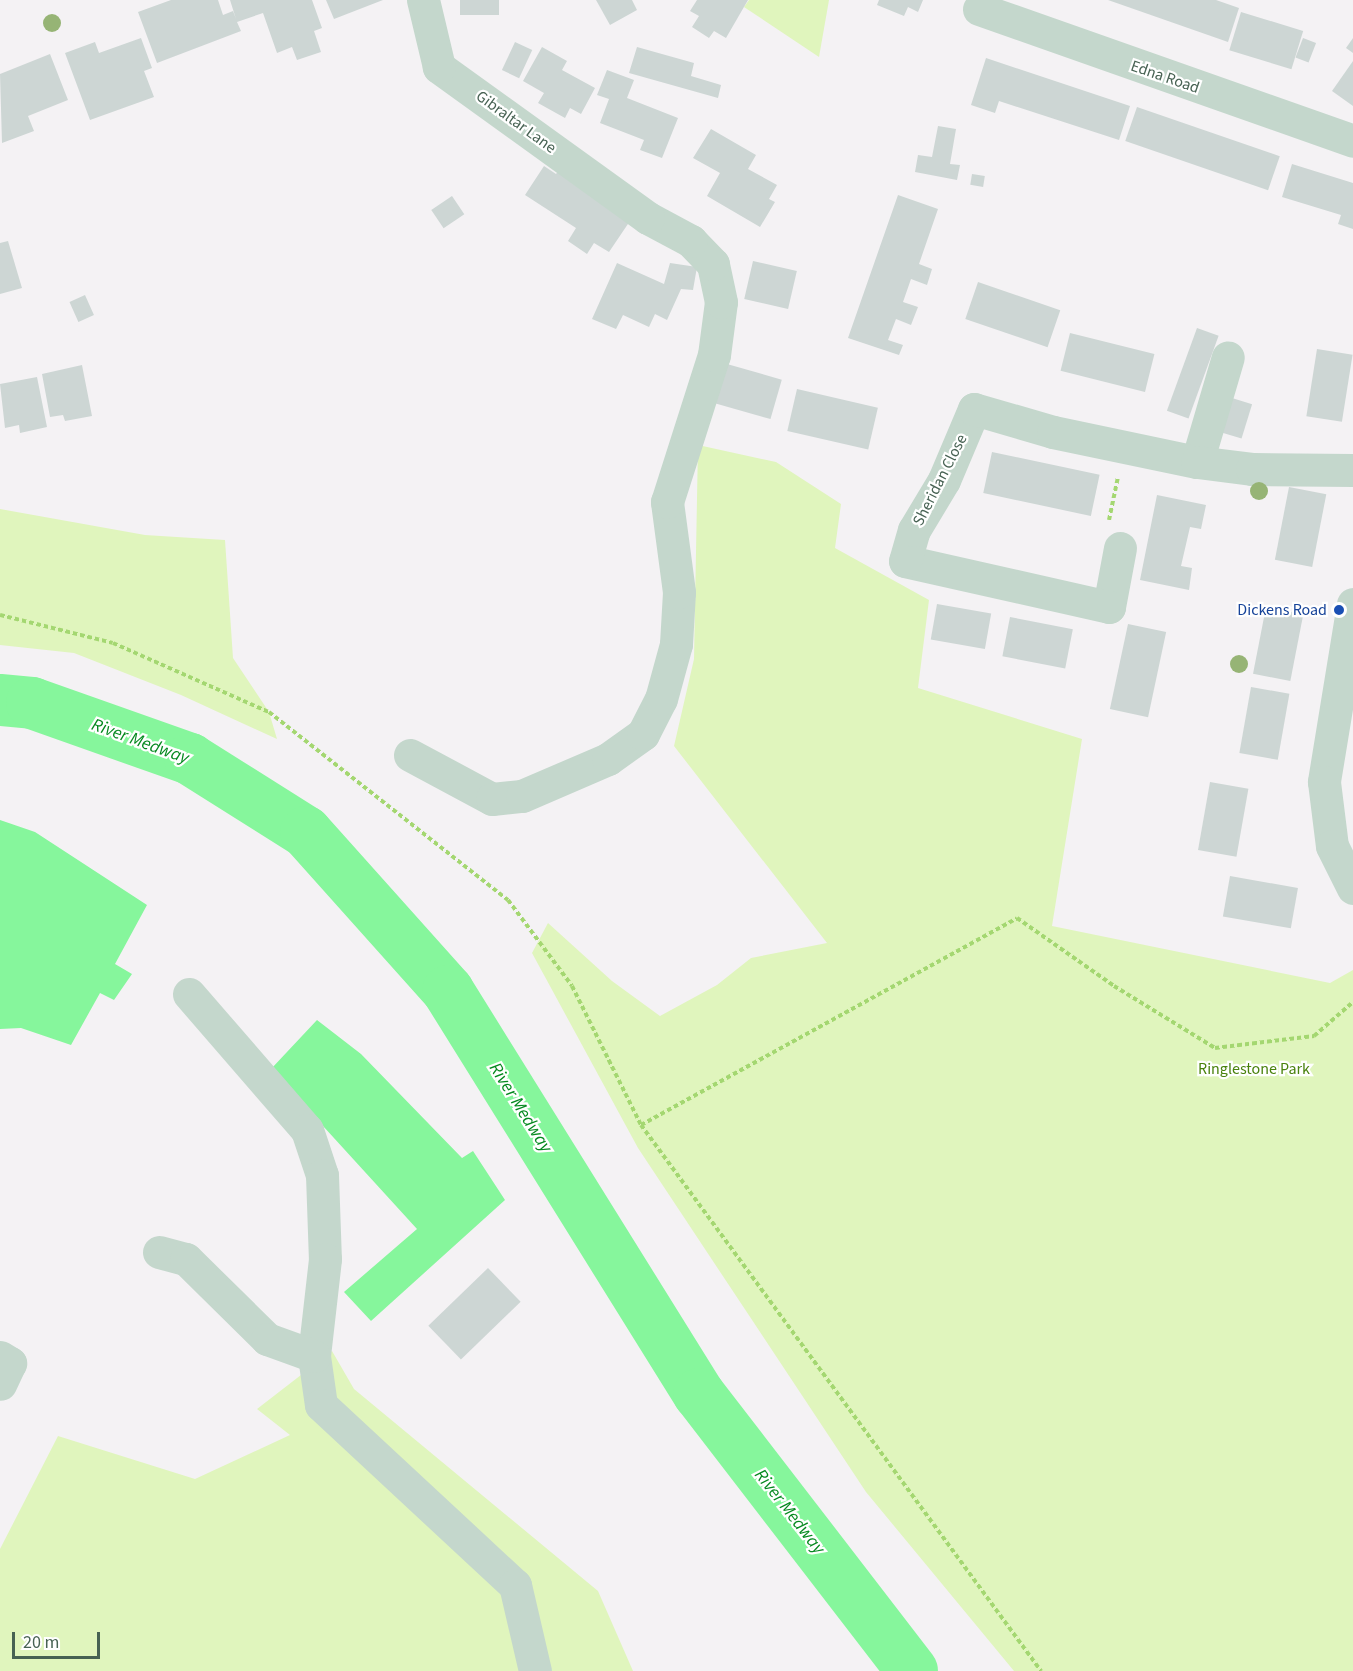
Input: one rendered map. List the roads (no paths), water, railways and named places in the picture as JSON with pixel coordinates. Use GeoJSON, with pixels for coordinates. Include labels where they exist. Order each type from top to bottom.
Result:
{"type":"FeatureCollection","features":[{"type":"Feature","properties":{"kind":"street","name":"Gibraltar Lane"},"geometry":{"type":"LineString","coordinates":[[410,755],[492,799],[522,796],[608,759],[643,734],[661,699],[676,644],[679,592],[667,502],[714,355],[721,302],[713,264],[691,241],[648,218],[439,67],[423,0]]}},
{"type":"Feature","properties":{"kind":"street","name":"Edna Road"},"geometry":{"type":"LineString","coordinates":[[978,9],[1353,141]]}},
{"type":"Feature","properties":{"kind":"street"},"geometry":{"type":"LineString","coordinates":[[1197,462],[1227,357]]}},
{"type":"Feature","properties":{"kind":"street","name":"Sheridan Close"},"geometry":{"type":"LineString","coordinates":[[1120,548],[1109,607],[905,561],[914,530],[944,480],[974,409],[1124,447],[1197,462],[1252,470],[1353,470]]}},
{"type":"Feature","properties":{"kind":"street"},"geometry":{"type":"LineString","coordinates":[[1353,604],[1324,782],[1332,846],[1353,888]]}},
{"type":"Feature","properties":{"kind":"street"},"geometry":{"type":"LineString","coordinates":[[189,993],[307,1130],[322,1175],[325,1258],[314,1356],[321,1405],[516,1585],[535,1671]]}},
{"type":"Feature","properties":{"kind":"street"},"geometry":{"type":"LineString","coordinates":[[159,1252],[186,1259],[267,1339],[314,1356]]}},
{"type":"Feature","properties":{"kind":"street"},"geometry":{"type":"LineString","coordinates":[[0,1357],[10,1363],[0,1384]]}},
{"type":"Feature","properties":{"kind":"waterway","name":"River Medway"},"geometry":{"type":"LineString","coordinates":[[0,700],[32,703],[190,759],[306,832],[448,991],[699,1394],[912,1671]]}},
{"type":"Feature","properties":{"kind":"place","name":"Dickens Road"},"geometry":{"type":"Point","coordinates":[1339,610]}},
{"type":"Feature","properties":{"kind":"park label","name":"Ringlestone Park"},"geometry":{"type":"Point","coordinates":[1254,1069]}}]}
